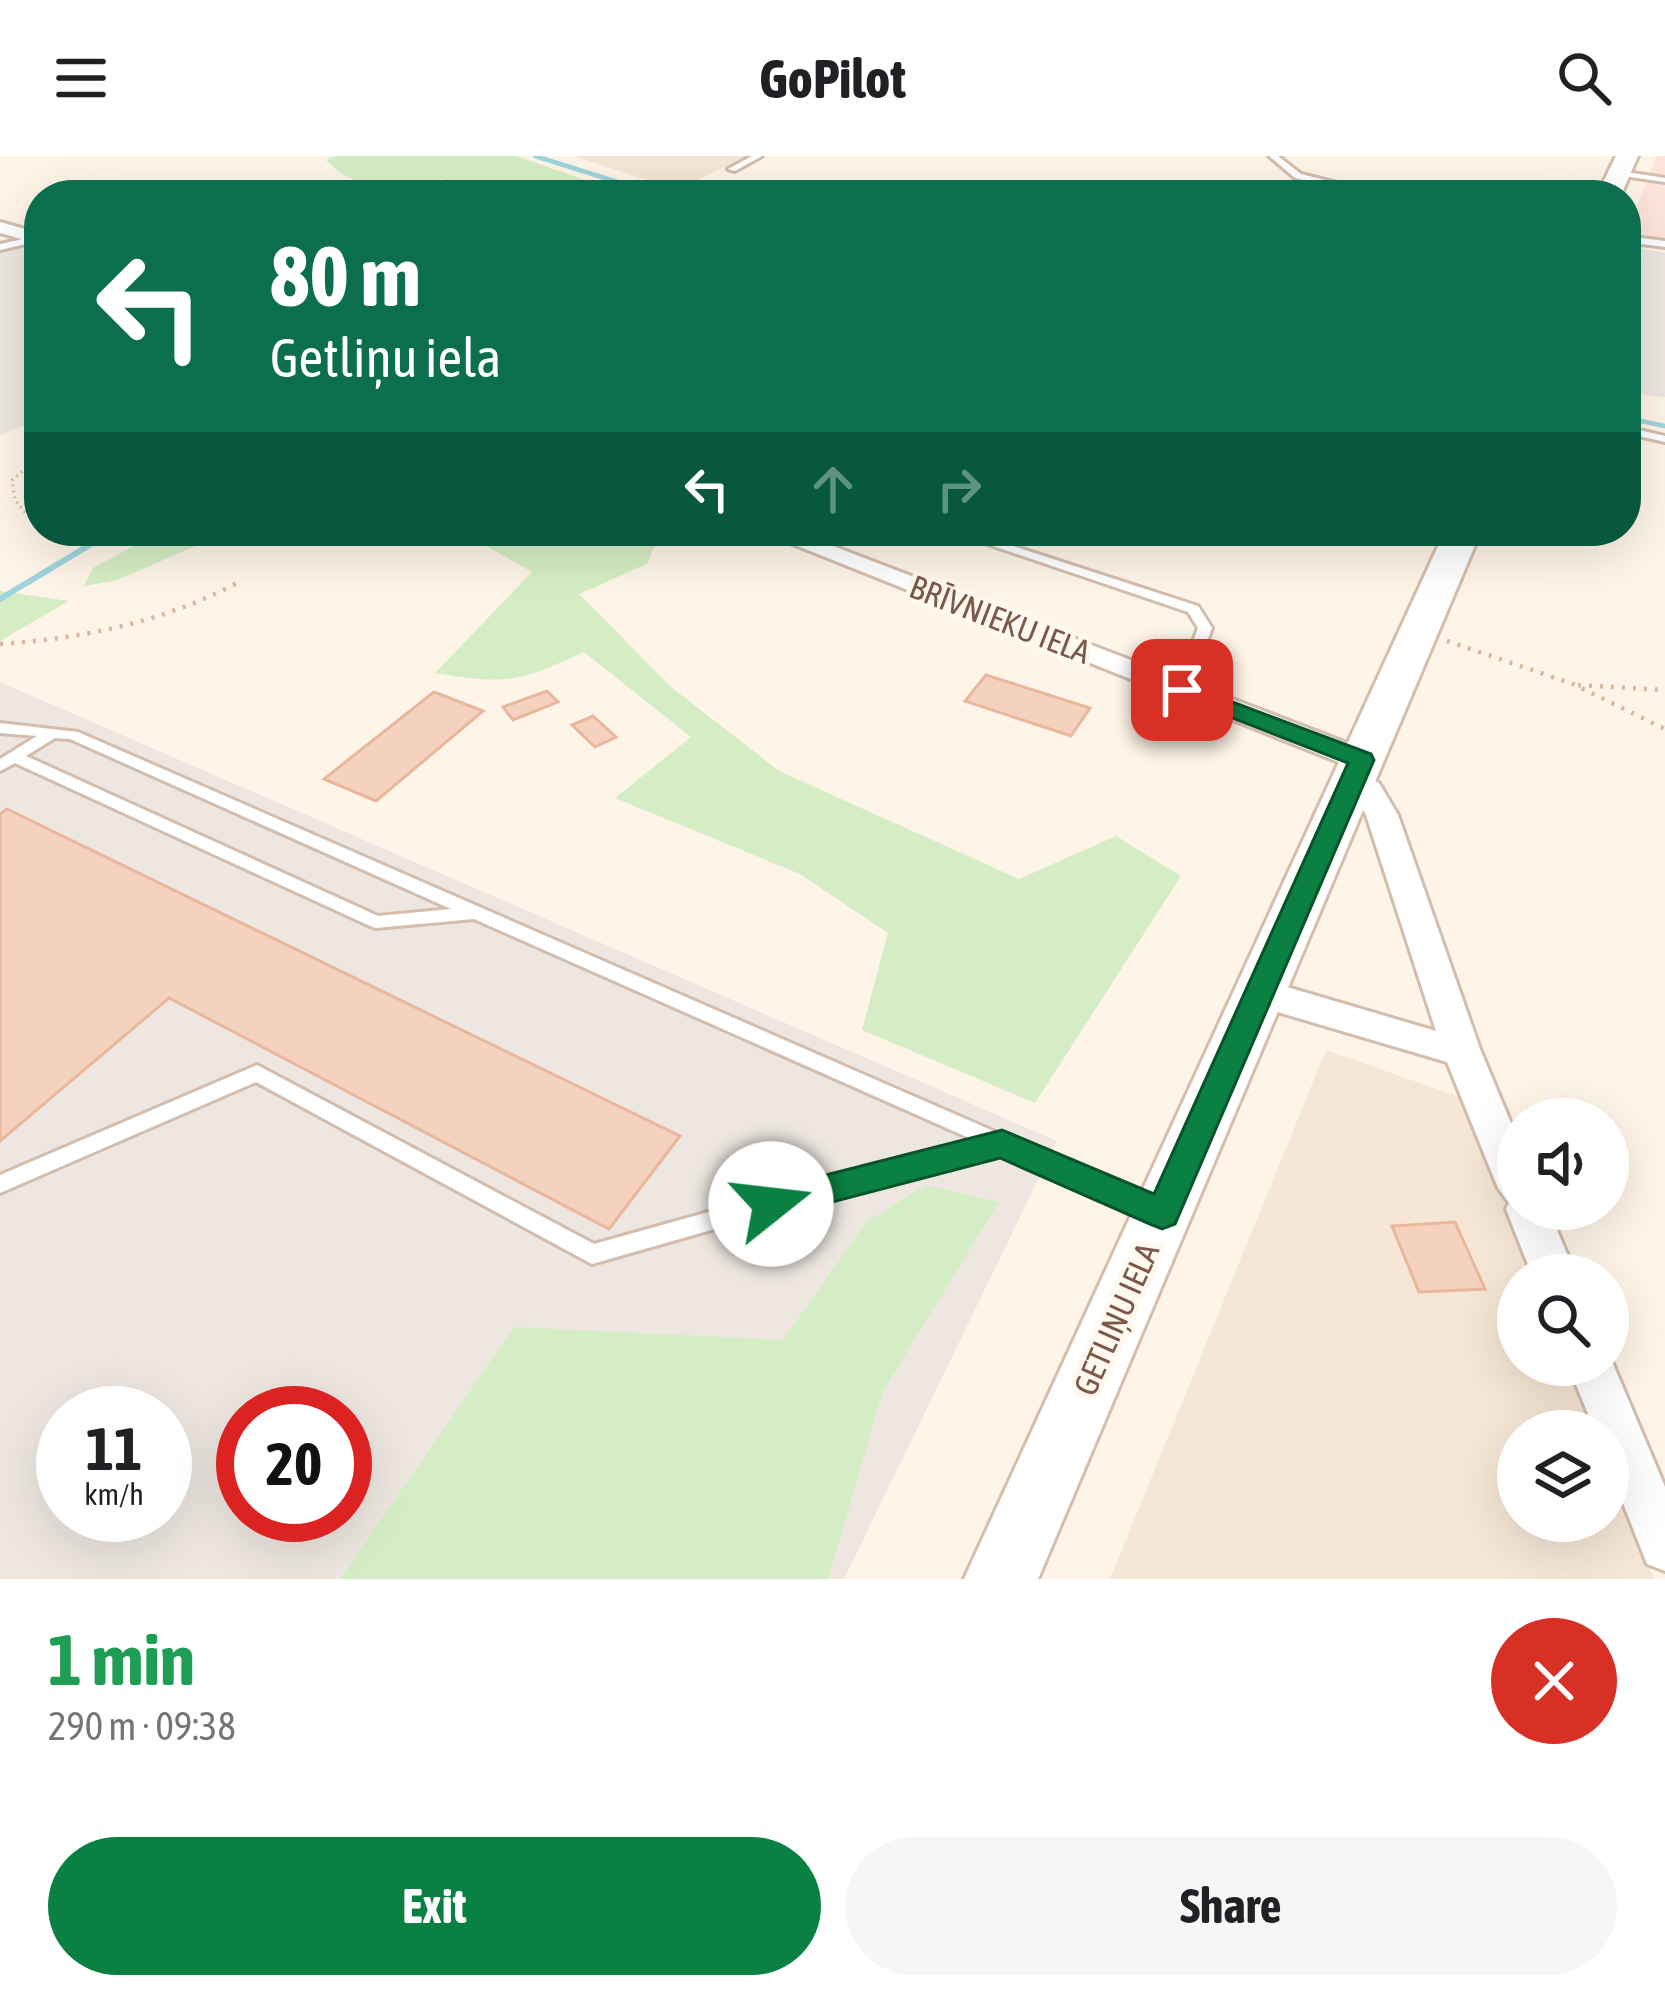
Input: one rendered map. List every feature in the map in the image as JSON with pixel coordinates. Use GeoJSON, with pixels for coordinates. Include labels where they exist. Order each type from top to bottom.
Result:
{"type":"FeatureCollection","features":[{"type":"Feature","properties":{"kind":"street","name":"BRĪVNIEKU IELA"},"geometry":{"type":"LineString","coordinates":[[811,546],[1182,690],[1357,770]]}},
{"type":"Feature","properties":{"kind":"street","name":"GETLIŅU IELA"},"geometry":{"type":"LineString","coordinates":[[1000,1579],[1456,546]]}},
{"type":"Feature","properties":{"kind":"street"},"geometry":{"type":"LineString","coordinates":[[1357,770],[1382,815],[1461,1049],[1497,1136]]}},
{"type":"Feature","properties":{"kind":"street"},"geometry":{"type":"LineString","coordinates":[[1260,993],[1425,1044],[1461,1049]]}},
{"type":"Feature","properties":{"kind":"street"},"geometry":{"type":"LineString","coordinates":[[1600,1386],[1665,1546]]}},
{"type":"Feature","properties":{"kind":"lane"},"geometry":{"type":"LineString","coordinates":[[732,169],[758,156]]}},
{"type":"Feature","properties":{"kind":"lane"},"geometry":{"type":"LineString","coordinates":[[1273,156],[1298,176],[1315,180]]}},
{"type":"Feature","properties":{"kind":"lane"},"geometry":{"type":"LineString","coordinates":[[1618,175],[1665,180]]}},
{"type":"Feature","properties":{"kind":"lane"},"geometry":{"type":"LineString","coordinates":[[1001,546],[1193,609],[1205,628],[1182,690]]}},
{"type":"Feature","properties":{"kind":"lane"},"geometry":{"type":"LineString","coordinates":[[0,728],[73,735],[1162,1214]]}},
{"type":"Feature","properties":{"kind":"lane"},"geometry":{"type":"LineString","coordinates":[[8,762],[52,734]]}},
{"type":"Feature","properties":{"kind":"lane"},"geometry":{"type":"LineString","coordinates":[[8,762],[376,922],[480,912]]}},
{"type":"Feature","properties":{"kind":"lane"},"geometry":{"type":"LineString","coordinates":[[0,1184],[257,1073],[592,1254],[905,1166],[1002,1144]]}},
{"type":"Feature","properties":{"kind":"path"},"geometry":{"type":"LineString","coordinates":[[24,471],[13,480],[15,500],[24,512]]}},
{"type":"Feature","properties":{"kind":"path"},"geometry":{"type":"LineString","coordinates":[[0,644],[91,637],[142,626],[211,599],[242,581]]}},
{"type":"Feature","properties":{"kind":"path"},"geometry":{"type":"LineString","coordinates":[[1418,632],[1573,684],[1665,729]]}},
{"type":"Feature","properties":{"kind":"path"},"geometry":{"type":"LineString","coordinates":[[1573,684],[1665,690]]}},
{"type":"Feature","properties":{"kind":"shaded area"},"geometry":{"type":"Polygon","coordinates":[[[573,156],[746,156],[698,180],[647,180],[573,156]]]}},
{"type":"Feature","properties":{"kind":"shaded area"},"geometry":{"type":"Polygon","coordinates":[[[1656,156],[1665,156],[1665,239],[1641,235],[1641,195],[1656,156]]]}},
{"type":"Feature","properties":{"kind":"shaded area"},"geometry":{"type":"Polygon","coordinates":[[[24,248],[24,426],[0,435],[0,251],[24,248]]]}},
{"type":"Feature","properties":{"kind":"shaded area"},"geometry":{"type":"Polygon","coordinates":[[[1641,248],[1665,253],[1665,397],[1641,395],[1641,248]]]}},
{"type":"Feature","properties":{"kind":"shaded area"},"geometry":{"type":"Polygon","coordinates":[[[0,682],[1057,1141],[844,1579],[0,1579],[0,682]]]}},
{"type":"Feature","properties":{"kind":"shaded area"},"geometry":{"type":"Polygon","coordinates":[[[1326,1050],[1465,1099],[1497,1181],[1497,1230],[1516,1230],[1526,1254],[1497,1254],[1497,1386],[1578,1386],[1588,1410],[1497,1410],[1497,1542],[1629,1542],[1629,1515],[1654,1579],[1110,1579],[1326,1050]]]}},
{"type":"Feature","properties":{"kind":"green space"},"geometry":{"type":"Polygon","coordinates":[[[336,156],[516,156],[585,180],[355,180],[326,160],[336,156]]]}},
{"type":"Feature","properties":{"kind":"green space"},"geometry":{"type":"Polygon","coordinates":[[[133,546],[196,546],[117,580],[84,586],[93,568],[133,546]]]}},
{"type":"Feature","properties":{"kind":"green space"},"geometry":{"type":"Polygon","coordinates":[[[486,546],[655,546],[647,564],[579,594],[671,687],[779,771],[1019,879],[1116,836],[1181,876],[1035,1103],[862,1030],[888,933],[800,874],[615,798],[691,737],[584,652],[512,678],[435,673],[532,572],[486,546]]]}},
{"type":"Feature","properties":{"kind":"green space"},"geometry":{"type":"Polygon","coordinates":[[[0,591],[69,601],[0,641],[0,591]]]}},
{"type":"Feature","properties":{"kind":"green space"},"geometry":{"type":"Polygon","coordinates":[[[926,1185],[999,1202],[883,1391],[828,1579],[340,1579],[366,1542],[372,1542],[372,1533],[514,1327],[783,1340],[866,1222],[926,1185]]]}},
{"type":"Feature","properties":{"kind":"building"},"geometry":{"type":"Polygon","coordinates":[[[986,675],[1090,708],[1071,736],[965,701],[986,675]]]}},
{"type":"Feature","properties":{"kind":"building"},"geometry":{"type":"Polygon","coordinates":[[[547,691],[558,702],[513,720],[503,707],[547,691]]]}},
{"type":"Feature","properties":{"kind":"building"},"geometry":{"type":"Polygon","coordinates":[[[434,692],[483,711],[376,801],[324,779],[434,692]]]}},
{"type":"Feature","properties":{"kind":"building"},"geometry":{"type":"Polygon","coordinates":[[[593,716],[616,737],[595,747],[572,725],[593,716]]]}},
{"type":"Feature","properties":{"kind":"building"},"geometry":{"type":"Polygon","coordinates":[[[7,809],[680,1136],[609,1229],[169,998],[0,1141],[0,814],[7,809]]]}},
{"type":"Feature","properties":{"kind":"building"},"geometry":{"type":"Polygon","coordinates":[[[1455,1222],[1485,1289],[1419,1292],[1392,1226],[1455,1222]]]}},
{"type":"Feature","properties":{"kind":"waterway"},"geometry":{"type":"LineString","coordinates":[[535,156],[611,180]]}},
{"type":"Feature","properties":{"kind":"waterway"},"geometry":{"type":"LineString","coordinates":[[1641,421],[1665,426]]}},
{"type":"Feature","properties":{"kind":"waterway"},"geometry":{"type":"LineString","coordinates":[[0,599],[88,546]]}},
{"type":"Feature","properties":{"kind":"route"},"geometry":{"type":"LineString","coordinates":[[771,1204],[1002,1144],[1162,1214],[1362,760],[1182,690]]}}]}
